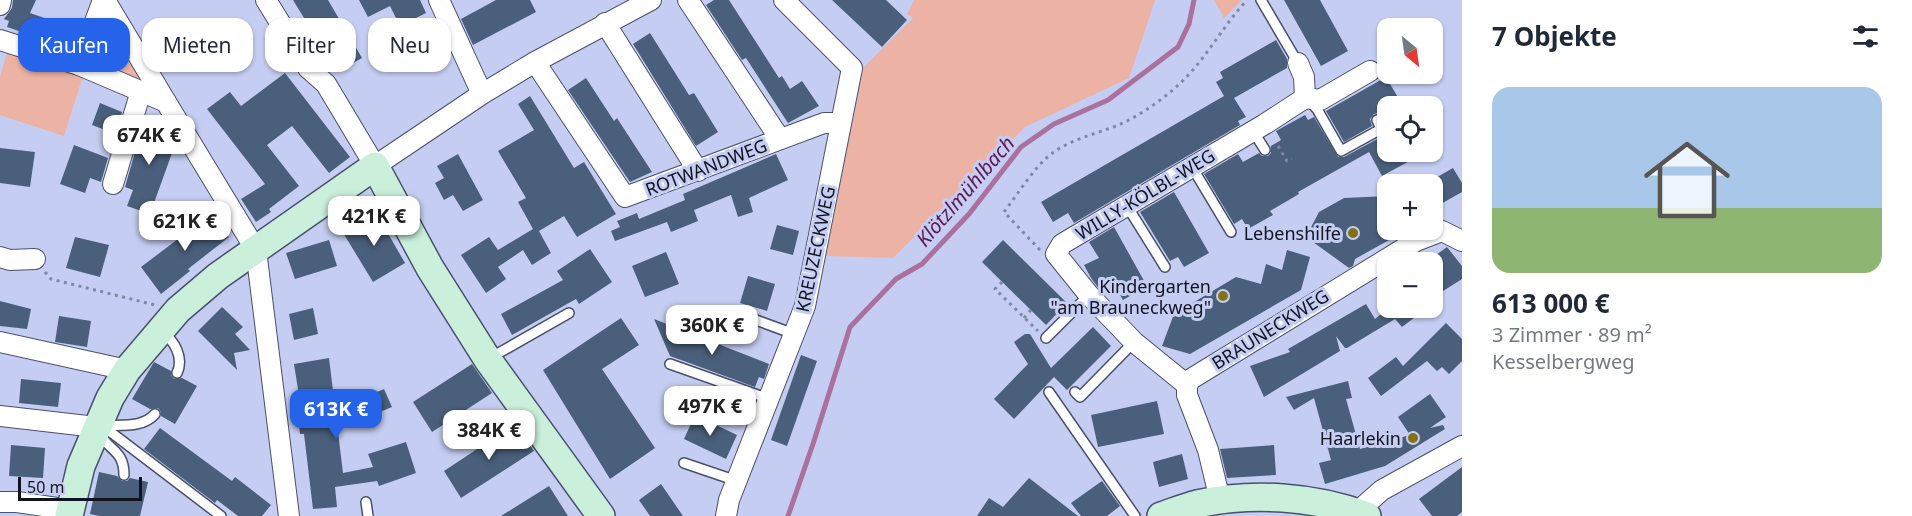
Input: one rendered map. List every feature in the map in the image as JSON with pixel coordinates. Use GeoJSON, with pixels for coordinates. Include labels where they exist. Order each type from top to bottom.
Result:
{"type":"FeatureCollection","features":[{"type":"Feature","properties":{"kind":"street"},"geometry":{"type":"LineString","coordinates":[[0,5],[1,0]]}},
{"type":"Feature","properties":{"kind":"street"},"geometry":{"type":"LineString","coordinates":[[97,18],[104,0]]}},
{"type":"Feature","properties":{"kind":"street"},"geometry":{"type":"LineString","coordinates":[[104,0],[256,250],[289,516]]}},
{"type":"Feature","properties":{"kind":"street"},"geometry":{"type":"LineString","coordinates":[[266,0],[308,68],[326,84],[375,166],[430,268],[488,360],[599,515]]}},
{"type":"Feature","properties":{"kind":"street"},"geometry":{"type":"LineString","coordinates":[[439,0],[482,94]]}},
{"type":"Feature","properties":{"kind":"street"},"geometry":{"type":"LineString","coordinates":[[0,502],[17,502],[70,513],[81,466],[96,427],[127,370],[169,320],[218,276],[482,94],[535,62],[651,0]]}},
{"type":"Feature","properties":{"kind":"street"},"geometry":{"type":"LineString","coordinates":[[688,0],[780,139]]}},
{"type":"Feature","properties":{"kind":"street","name":"KREUZECKWEG"},"geometry":{"type":"LineString","coordinates":[[726,516],[729,500],[805,306],[852,68],[784,0]]}},
{"type":"Feature","properties":{"kind":"street"},"geometry":{"type":"LineString","coordinates":[[605,24],[698,171]]}},
{"type":"Feature","properties":{"kind":"street"},"geometry":{"type":"LineString","coordinates":[[0,40],[18,46]]}},
{"type":"Feature","properties":{"kind":"street","name":"ROTWANDWEG"},"geometry":{"type":"LineString","coordinates":[[535,62],[625,197],[824,123],[840,123]]}},
{"type":"Feature","properties":{"kind":"street"},"geometry":{"type":"LineString","coordinates":[[1298,63],[1304,77],[1305,98],[1320,100],[1370,70]]}},
{"type":"Feature","properties":{"kind":"street"},"geometry":{"type":"LineString","coordinates":[[96,72],[166,102]]}},
{"type":"Feature","properties":{"kind":"street"},"geometry":{"type":"LineString","coordinates":[[113,184],[141,91]]}},
{"type":"Feature","properties":{"kind":"street","name":"WILLY-KÖLBL-WEG"},"geometry":{"type":"LineString","coordinates":[[1056,254],[1062,244],[1305,98]]}},
{"type":"Feature","properties":{"kind":"street","name":"BRAUNECKWEG"},"geometry":{"type":"LineString","coordinates":[[1187,385],[1198,374],[1416,241],[1442,231],[1462,241]]}},
{"type":"Feature","properties":{"kind":"street"},"geometry":{"type":"LineString","coordinates":[[1056,254],[1089,295],[1134,342],[1187,385],[1189,401],[1208,450],[1220,500]]}},
{"type":"Feature","properties":{"kind":"street"},"geometry":{"type":"LineString","coordinates":[[0,257],[10,260],[35,259]]}},
{"type":"Feature","properties":{"kind":"street"},"geometry":{"type":"LineString","coordinates":[[0,342],[127,370]]}},
{"type":"Feature","properties":{"kind":"street"},"geometry":{"type":"LineString","coordinates":[[0,416],[96,427]]}},
{"type":"Feature","properties":{"kind":"street"},"geometry":{"type":"LineString","coordinates":[[1173,514],[1220,500],[1277,498],[1327,505],[1362,514],[1382,490],[1462,446]]}},
{"type":"Feature","properties":{"kind":"lane"},"geometry":{"type":"LineString","coordinates":[[1261,0],[1298,63]]}},
{"type":"Feature","properties":{"kind":"lane"},"geometry":{"type":"LineString","coordinates":[[1305,98],[1317,109],[1341,151],[1377,131]]}},
{"type":"Feature","properties":{"kind":"lane"},"geometry":{"type":"LineString","coordinates":[[1253,131],[1265,150]]}},
{"type":"Feature","properties":{"kind":"lane"},"geometry":{"type":"LineString","coordinates":[[1192,167],[1231,232]]}},
{"type":"Feature","properties":{"kind":"lane"},"geometry":{"type":"LineString","coordinates":[[1127,206],[1165,267]]}},
{"type":"Feature","properties":{"kind":"lane"},"geometry":{"type":"LineString","coordinates":[[1046,338],[1089,295]]}},
{"type":"Feature","properties":{"kind":"lane"},"geometry":{"type":"LineString","coordinates":[[488,360],[569,312]]}},
{"type":"Feature","properties":{"kind":"lane"},"geometry":{"type":"LineString","coordinates":[[745,316],[794,334]]}},
{"type":"Feature","properties":{"kind":"lane"},"geometry":{"type":"LineString","coordinates":[[169,320],[179,355],[177,373]]}},
{"type":"Feature","properties":{"kind":"lane"},"geometry":{"type":"LineString","coordinates":[[1075,392],[1080,397],[1134,342]]}},
{"type":"Feature","properties":{"kind":"lane"},"geometry":{"type":"LineString","coordinates":[[670,364],[769,399]]}},
{"type":"Feature","properties":{"kind":"lane"},"geometry":{"type":"LineString","coordinates":[[1049,392],[1135,516]]}},
{"type":"Feature","properties":{"kind":"lane"},"geometry":{"type":"LineString","coordinates":[[96,427],[138,424],[155,414]]}},
{"type":"Feature","properties":{"kind":"lane"},"geometry":{"type":"LineString","coordinates":[[96,427],[104,441],[120,457],[124,475]]}},
{"type":"Feature","properties":{"kind":"lane"},"geometry":{"type":"LineString","coordinates":[[96,427],[108,430],[220,516]]}},
{"type":"Feature","properties":{"kind":"lane"},"geometry":{"type":"LineString","coordinates":[[684,463],[737,481]]}},
{"type":"Feature","properties":{"kind":"lane"},"geometry":{"type":"LineString","coordinates":[[366,502],[368,516]]}},
{"type":"Feature","properties":{"kind":"path"},"geometry":{"type":"LineString","coordinates":[[1056,254],[1038,249],[1004,212],[1052,153],[1071,142],[1125,122],[1175,88],[1198,66],[1234,13],[1247,0]]}},
{"type":"Feature","properties":{"kind":"path"},"geometry":{"type":"LineString","coordinates":[[35,259],[51,279],[169,320]]}},
{"type":"Feature","properties":{"kind":"path"},"geometry":{"type":"LineString","coordinates":[[1002,282],[995,289],[1046,338]]}},
{"type":"Feature","properties":{"kind":"path"},"geometry":{"type":"LineString","coordinates":[[1024,318],[1031,310]]}},
{"type":"Feature","properties":{"kind":"shaded area"},"geometry":{"type":"Polygon","coordinates":[[[914,0],[1155,0],[1129,78],[1025,127],[893,258],[826,256],[863,68],[913,18],[907,14],[914,0]]]}},
{"type":"Feature","properties":{"kind":"shaded area"},"geometry":{"type":"Polygon","coordinates":[[[1214,0],[1242,0],[1224,18],[1214,0]]]}},
{"type":"Feature","properties":{"kind":"shaded area"},"geometry":{"type":"Polygon","coordinates":[[[8,49],[18,53],[18,72],[72,72],[83,76],[64,136],[0,115],[0,77],[8,49]]]}},
{"type":"Feature","properties":{"kind":"shaded area"},"geometry":{"type":"Polygon","coordinates":[[[130,56],[142,77],[140,80],[133,81],[116,72],[130,72],[130,56]]]}},
{"type":"Feature","properties":{"kind":"building"},"geometry":{"type":"Polygon","coordinates":[[[13,0],[36,0],[30,13],[44,18],[18,18],[18,31],[7,27],[9,21],[4,19],[12,8],[13,0]]]}},
{"type":"Feature","properties":{"kind":"building"},"geometry":{"type":"Polygon","coordinates":[[[293,0],[328,0],[339,18],[304,18],[293,0]]]}},
{"type":"Feature","properties":{"kind":"building"},"geometry":{"type":"Polygon","coordinates":[[[359,0],[420,0],[426,13],[416,18],[396,18],[390,6],[368,17],[359,0]]]}},
{"type":"Feature","properties":{"kind":"building"},"geometry":{"type":"Polygon","coordinates":[[[496,0],[530,0],[536,12],[473,45],[461,19],[496,0]]]}},
{"type":"Feature","properties":{"kind":"building"},"geometry":{"type":"Polygon","coordinates":[[[714,0],[729,0],[779,78],[782,76],[790,89],[802,81],[819,106],[788,123],[746,58],[742,60],[706,5],[714,0]]]}},
{"type":"Feature","properties":{"kind":"building"},"geometry":{"type":"Polygon","coordinates":[[[832,0],[886,0],[907,20],[882,47],[832,0]]]}},
{"type":"Feature","properties":{"kind":"building"},"geometry":{"type":"Polygon","coordinates":[[[1284,0],[1320,0],[1348,51],[1321,66],[1284,0]]]}},
{"type":"Feature","properties":{"kind":"building"},"geometry":{"type":"Polygon","coordinates":[[[650,33],[689,95],[694,93],[718,132],[696,146],[633,44],[650,33]]]}},
{"type":"Feature","properties":{"kind":"building"},"geometry":{"type":"Polygon","coordinates":[[[1276,40],[1287,59],[1287,68],[1234,98],[1246,117],[1238,121],[1240,125],[1074,223],[1068,213],[1053,222],[1041,202],[1224,96],[1216,82],[1223,78],[1220,72],[1276,40]]]}},
{"type":"Feature","properties":{"kind":"building"},"geometry":{"type":"Polygon","coordinates":[[[356,48],[362,58],[356,61],[356,48]]]}},
{"type":"Feature","properties":{"kind":"building"},"geometry":{"type":"Polygon","coordinates":[[[285,73],[350,157],[329,173],[292,126],[267,145],[299,186],[269,209],[271,212],[256,222],[241,199],[265,184],[207,109],[230,92],[241,106],[285,73]]]}},
{"type":"Feature","properties":{"kind":"building"},"geometry":{"type":"Polygon","coordinates":[[[586,78],[614,121],[617,118],[652,172],[630,182],[568,90],[586,78]]]}},
{"type":"Feature","properties":{"kind":"building"},"geometry":{"type":"Polygon","coordinates":[[[1377,82],[1377,84],[1390,84],[1397,96],[1377,96],[1377,113],[1370,119],[1372,126],[1344,142],[1326,111],[1377,82]]]}},
{"type":"Feature","properties":{"kind":"building"},"geometry":{"type":"Polygon","coordinates":[[[530,96],[574,168],[584,162],[616,214],[577,237],[564,216],[539,231],[551,253],[532,265],[523,250],[498,267],[506,279],[486,293],[461,255],[489,237],[498,250],[533,229],[518,202],[526,198],[498,151],[534,130],[518,104],[530,96]]]}},
{"type":"Feature","properties":{"kind":"building"},"geometry":{"type":"Polygon","coordinates":[[[100,103],[122,112],[116,134],[92,125],[100,103]]]}},
{"type":"Feature","properties":{"kind":"building"},"geometry":{"type":"Polygon","coordinates":[[[1305,115],[1308,120],[1314,117],[1338,157],[1344,157],[1377,139],[1377,162],[1408,162],[1386,174],[1381,174],[1369,152],[1298,192],[1299,194],[1270,211],[1273,215],[1248,229],[1242,219],[1234,224],[1204,174],[1238,154],[1243,162],[1259,153],[1262,156],[1268,156],[1271,153],[1271,146],[1281,140],[1276,131],[1305,115]]]}},
{"type":"Feature","properties":{"kind":"building"},"geometry":{"type":"Polygon","coordinates":[[[144,121],[170,131],[176,142],[150,214],[127,206],[133,190],[125,187],[144,121]]]}},
{"type":"Feature","properties":{"kind":"building"},"geometry":{"type":"Polygon","coordinates":[[[74,145],[108,158],[101,182],[90,178],[85,193],[60,184],[74,145]]]}},
{"type":"Feature","properties":{"kind":"building"},"geometry":{"type":"Polygon","coordinates":[[[0,148],[35,152],[30,187],[0,183],[0,148]]]}},
{"type":"Feature","properties":{"kind":"building"},"geometry":{"type":"Polygon","coordinates":[[[458,154],[483,200],[463,211],[453,195],[444,200],[435,183],[444,178],[437,166],[458,154]]]}},
{"type":"Feature","properties":{"kind":"building"},"geometry":{"type":"Polygon","coordinates":[[[776,154],[788,180],[749,198],[753,212],[738,217],[731,195],[694,210],[698,221],[671,232],[667,222],[615,241],[611,231],[620,227],[617,221],[637,213],[639,219],[685,200],[683,194],[776,154]]]}},
{"type":"Feature","properties":{"kind":"building"},"geometry":{"type":"Polygon","coordinates":[[[1453,168],[1462,183],[1462,192],[1443,203],[1443,174],[1453,168]]]}},
{"type":"Feature","properties":{"kind":"building"},"geometry":{"type":"Polygon","coordinates":[[[1174,192],[1209,253],[1184,267],[1178,257],[1170,261],[1140,212],[1174,192]]]}},
{"type":"Feature","properties":{"kind":"building","name":"Lebenshilfe"},"geometry":{"type":"Polygon","coordinates":[[[1377,196],[1377,240],[1389,240],[1355,259],[1353,266],[1349,268],[1313,242],[1308,233],[1319,212],[1344,198],[1377,196]]]}},
{"type":"Feature","properties":{"kind":"building"},"geometry":{"type":"Polygon","coordinates":[[[208,211],[229,237],[188,269],[190,271],[161,294],[141,267],[182,236],[180,233],[208,211]]]}},
{"type":"Feature","properties":{"kind":"building"},"geometry":{"type":"Polygon","coordinates":[[[375,211],[405,263],[373,282],[342,231],[375,211]]]}},
{"type":"Feature","properties":{"kind":"building"},"geometry":{"type":"Polygon","coordinates":[[[777,225],[799,231],[793,255],[770,249],[777,225]]]}},
{"type":"Feature","properties":{"kind":"building"},"geometry":{"type":"Polygon","coordinates":[[[1114,227],[1147,286],[1123,300],[1113,283],[1100,290],[1084,265],[1099,258],[1089,242],[1114,227]]]}},
{"type":"Feature","properties":{"kind":"building"},"geometry":{"type":"Polygon","coordinates":[[[75,237],[109,245],[100,277],[66,268],[75,237]]]}},
{"type":"Feature","properties":{"kind":"building"},"geometry":{"type":"Polygon","coordinates":[[[329,240],[337,266],[295,279],[286,253],[329,240]]]}},
{"type":"Feature","properties":{"kind":"building"},"geometry":{"type":"Polygon","coordinates":[[[1003,240],[1067,303],[1046,325],[982,262],[1003,240]]]}},
{"type":"Feature","properties":{"kind":"building"},"geometry":{"type":"Polygon","coordinates":[[[1447,247],[1462,266],[1462,279],[1443,291],[1443,252],[1440,252],[1447,247]]]}},
{"type":"Feature","properties":{"kind":"building"},"geometry":{"type":"Polygon","coordinates":[[[590,249],[612,282],[579,304],[576,299],[512,335],[501,314],[563,280],[557,271],[590,249]]]}},
{"type":"Feature","properties":{"kind":"building"},"geometry":{"type":"Polygon","coordinates":[[[1287,250],[1310,257],[1301,290],[1190,354],[1162,346],[1174,314],[1236,277],[1261,284],[1266,264],[1282,270],[1287,250]]]}},
{"type":"Feature","properties":{"kind":"building"},"geometry":{"type":"Polygon","coordinates":[[[666,252],[679,284],[645,297],[632,266],[666,252]]]}},
{"type":"Feature","properties":{"kind":"building"},"geometry":{"type":"Polygon","coordinates":[[[748,276],[775,284],[767,311],[740,303],[748,276]]]}},
{"type":"Feature","properties":{"kind":"building"},"geometry":{"type":"Polygon","coordinates":[[[0,301],[31,309],[27,329],[0,326],[0,301]]]}},
{"type":"Feature","properties":{"kind":"building"},"geometry":{"type":"Polygon","coordinates":[[[1366,304],[1375,319],[1414,318],[1402,327],[1395,319],[1347,348],[1336,336],[1340,351],[1264,397],[1250,366],[1290,352],[1288,349],[1366,304]]]}},
{"type":"Feature","properties":{"kind":"building"},"geometry":{"type":"Polygon","coordinates":[[[222,307],[243,327],[235,334],[250,350],[234,353],[237,370],[198,331],[222,307]]]}},
{"type":"Feature","properties":{"kind":"building"},"geometry":{"type":"Polygon","coordinates":[[[313,308],[318,334],[294,340],[289,314],[313,308]]]}},
{"type":"Feature","properties":{"kind":"building"},"geometry":{"type":"Polygon","coordinates":[[[59,316],[91,321],[87,347],[55,342],[59,316]]]}},
{"type":"Feature","properties":{"kind":"building"},"geometry":{"type":"Polygon","coordinates":[[[621,318],[639,345],[602,369],[655,448],[610,479],[543,370],[621,318]]]}},
{"type":"Feature","properties":{"kind":"building"},"geometry":{"type":"Polygon","coordinates":[[[654,319],[769,364],[764,379],[759,377],[755,387],[670,356],[654,319]]]}},
{"type":"Feature","properties":{"kind":"building"},"geometry":{"type":"Polygon","coordinates":[[[1446,323],[1462,339],[1462,361],[1449,374],[1442,367],[1437,371],[1427,361],[1381,396],[1368,378],[1396,357],[1403,366],[1446,323]]]}},
{"type":"Feature","properties":{"kind":"building"},"geometry":{"type":"Polygon","coordinates":[[[1093,327],[1111,346],[1067,390],[1054,377],[1014,419],[994,399],[1028,364],[1014,342],[1025,334],[1030,334],[1051,368],[1093,327]]]}},
{"type":"Feature","properties":{"kind":"building"},"geometry":{"type":"Polygon","coordinates":[[[801,355],[817,361],[787,446],[771,440],[801,355]]]}},
{"type":"Feature","properties":{"kind":"building"},"geometry":{"type":"Polygon","coordinates":[[[329,358],[343,473],[373,467],[368,454],[406,442],[416,473],[379,486],[377,481],[335,487],[337,507],[313,509],[304,434],[300,434],[296,398],[300,402],[294,364],[329,358]]]}},
{"type":"Feature","properties":{"kind":"building"},"geometry":{"type":"Polygon","coordinates":[[[154,362],[171,371],[174,379],[182,378],[197,386],[175,424],[161,416],[158,408],[150,409],[132,399],[154,362]]]}},
{"type":"Feature","properties":{"kind":"building"},"geometry":{"type":"Polygon","coordinates":[[[472,364],[492,393],[432,432],[413,402],[472,364]]]}},
{"type":"Feature","properties":{"kind":"building"},"geometry":{"type":"Polygon","coordinates":[[[21,379],[61,383],[58,407],[19,403],[21,379]]]}},
{"type":"Feature","properties":{"kind":"building"},"geometry":{"type":"Polygon","coordinates":[[[1348,381],[1352,398],[1346,399],[1360,449],[1410,435],[1398,417],[1430,394],[1446,417],[1430,428],[1443,425],[1445,429],[1385,466],[1325,484],[1319,463],[1331,460],[1314,398],[1294,410],[1286,397],[1348,381]]]}},
{"type":"Feature","properties":{"kind":"building"},"geometry":{"type":"Polygon","coordinates":[[[384,389],[392,407],[365,418],[358,400],[384,389]]]}},
{"type":"Feature","properties":{"kind":"building"},"geometry":{"type":"Polygon","coordinates":[[[1157,401],[1164,434],[1098,447],[1091,415],[1157,401]]]}},
{"type":"Feature","properties":{"kind":"building"},"geometry":{"type":"Polygon","coordinates":[[[695,415],[737,435],[726,459],[684,439],[695,415]]]}},
{"type":"Feature","properties":{"kind":"building"},"geometry":{"type":"Polygon","coordinates":[[[515,424],[534,451],[461,498],[444,471],[515,424]]]}},
{"type":"Feature","properties":{"kind":"building"},"geometry":{"type":"Polygon","coordinates":[[[160,428],[232,481],[235,477],[271,505],[262,516],[238,516],[217,500],[215,503],[144,449],[160,428]]]}},
{"type":"Feature","properties":{"kind":"building"},"geometry":{"type":"Polygon","coordinates":[[[11,445],[45,448],[43,478],[9,476],[11,445]]]}},
{"type":"Feature","properties":{"kind":"building"},"geometry":{"type":"Polygon","coordinates":[[[1274,445],[1276,475],[1227,478],[1220,449],[1274,445]]]}},
{"type":"Feature","properties":{"kind":"building"},"geometry":{"type":"Polygon","coordinates":[[[1182,454],[1188,479],[1159,487],[1153,462],[1182,454]]]}},
{"type":"Feature","properties":{"kind":"building"},"geometry":{"type":"Polygon","coordinates":[[[1462,467],[1462,512],[1457,516],[1432,516],[1419,499],[1462,467]]]}},
{"type":"Feature","properties":{"kind":"building"},"geometry":{"type":"Polygon","coordinates":[[[99,472],[117,476],[122,481],[130,478],[148,482],[140,516],[90,514],[99,472]]]}},
{"type":"Feature","properties":{"kind":"building"},"geometry":{"type":"Polygon","coordinates":[[[1029,478],[1078,516],[977,516],[989,498],[1003,507],[1029,478]]]}},
{"type":"Feature","properties":{"kind":"building"},"geometry":{"type":"Polygon","coordinates":[[[1102,481],[1120,506],[1107,516],[1081,516],[1071,503],[1102,481]]]}},
{"type":"Feature","properties":{"kind":"building"},"geometry":{"type":"Polygon","coordinates":[[[661,484],[683,516],[650,516],[639,500],[661,484]]]}},
{"type":"Feature","properties":{"kind":"building"},"geometry":{"type":"Polygon","coordinates":[[[549,486],[568,516],[501,516],[549,486]]]}},
{"type":"Feature","properties":{"kind":"waterway","name":"Klötzlmühlbach"},"geometry":{"type":"LineString","coordinates":[[788,516],[850,327],[896,279],[922,264],[969,214],[1021,147],[1054,124],[1108,100],[1178,47],[1189,24],[1194,0]]}},
{"type":"Feature","properties":{"kind":"place","name":"Lebenshilfe"},"geometry":{"type":"Point","coordinates":[1353,233]}},
{"type":"Feature","properties":{"kind":"place","name":"Kindergarten \"am Brauneckweg\""},"geometry":{"type":"Point","coordinates":[1223,296]}},
{"type":"Feature","properties":{"kind":"place","name":"Haarlekin"},"geometry":{"type":"Point","coordinates":[1413,438]}}]}
